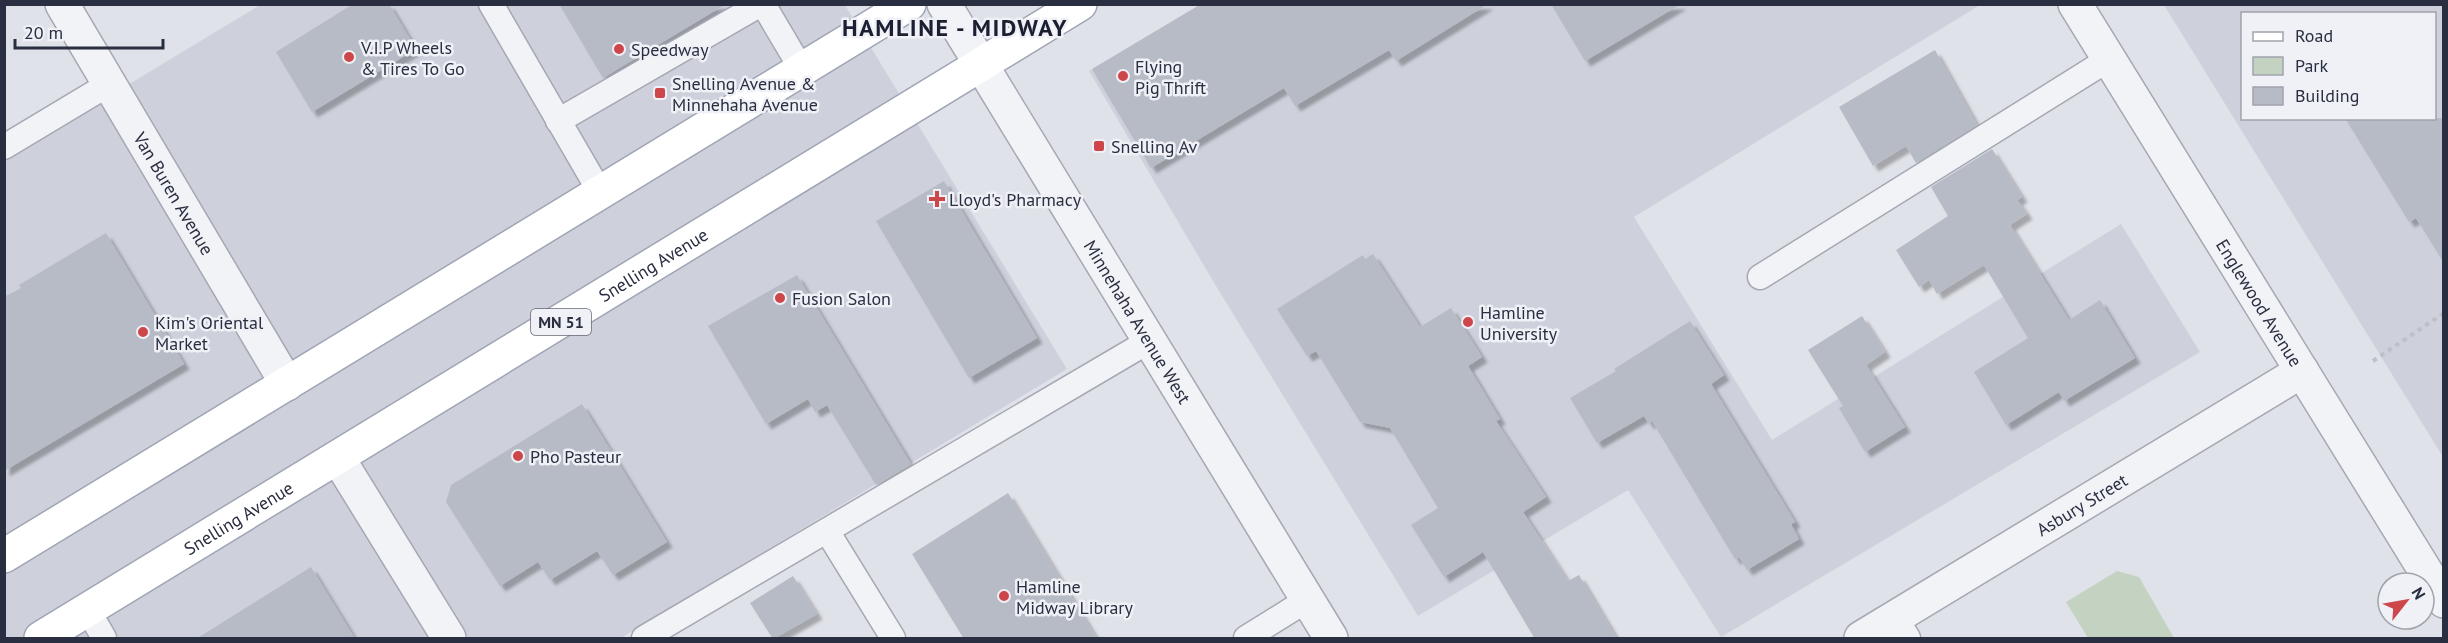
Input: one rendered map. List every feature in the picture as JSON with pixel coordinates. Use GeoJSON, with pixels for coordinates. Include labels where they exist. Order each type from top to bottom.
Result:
{"type":"FeatureCollection","features":[{"type":"Feature","properties":{"kind":"main road"},"geometry":{"type":"LineString","coordinates":[[4,556],[909,4]]}},
{"type":"Feature","properties":{"kind":"main road","name":"Snelling Avenue"},"geometry":{"type":"LineString","coordinates":[[41,639],[1080,4]]}},
{"type":"Feature","properties":{"kind":"street","name":"Van Buren Avenue"},"geometry":{"type":"LineString","coordinates":[[62,4],[286,384]]}},
{"type":"Feature","properties":{"kind":"street","name":"Minnehaha Avenue West"},"geometry":{"type":"LineString","coordinates":[[944,4],[1331,639]]}},
{"type":"Feature","properties":{"kind":"street","name":"Englewood Avenue"},"geometry":{"type":"LineString","coordinates":[[2075,4],[2444,601]]}},
{"type":"Feature","properties":{"kind":"street","name":"Asbury Street"},"geometry":{"type":"LineString","coordinates":[[1862,639],[1902,628],[2302,371]]}},
{"type":"Feature","properties":{"kind":"street"},"geometry":{"type":"LineString","coordinates":[[338,458],[449,639]]}},
{"type":"Feature","properties":{"kind":"lane"},"geometry":{"type":"LineString","coordinates":[[491,4],[600,192]]}},
{"type":"Feature","properties":{"kind":"lane"},"geometry":{"type":"LineString","coordinates":[[558,121],[762,4],[802,70]]}},
{"type":"Feature","properties":{"kind":"lane"},"geometry":{"type":"LineString","coordinates":[[1760,277],[2109,59]]}},
{"type":"Feature","properties":{"kind":"lane"},"geometry":{"type":"LineString","coordinates":[[4,147],[109,84]]}},
{"type":"Feature","properties":{"kind":"lane"},"geometry":{"type":"LineString","coordinates":[[644,639],[1149,341]]}},
{"type":"Feature","properties":{"kind":"lane"},"geometry":{"type":"LineString","coordinates":[[827,531],[893,639]]}},
{"type":"Feature","properties":{"kind":"lane"},"geometry":{"type":"LineString","coordinates":[[1246,639],[1307,600]]}},
{"type":"Feature","properties":{"kind":"lane"},"geometry":{"type":"LineString","coordinates":[[87,610],[105,639]]}},
{"type":"Feature","properties":{"kind":"path"},"geometry":{"type":"LineString","coordinates":[[2373,361],[2444,313]]}},
{"type":"Feature","properties":{"kind":"shaded area"},"geometry":{"type":"Polygon","coordinates":[[[260,5],[845,5],[1067,369],[621,638],[5,638],[5,159],[260,5]]]}},
{"type":"Feature","properties":{"kind":"shaded area","name":"Hamline University"},"geometry":{"type":"Polygon","coordinates":[[[1201,5],[1980,5],[1634,217],[1772,440],[2121,224],[2200,352],[1721,637],[1628,490],[1418,616],[1219,291],[1089,71],[1201,5]]]}},
{"type":"Feature","properties":{"kind":"shaded area"},"geometry":{"type":"Polygon","coordinates":[[[2164,5],[2443,5],[2443,457],[2164,5]]]}},
{"type":"Feature","properties":{"kind":"green space"},"geometry":{"type":"Polygon","coordinates":[[[2117,571],[2139,577],[2174,638],[2088,638],[2066,602],[2117,571]]]}},
{"type":"Feature","properties":{"kind":"building"},"geometry":{"type":"Polygon","coordinates":[[[353,4],[389,4],[416,49],[312,112],[276,52],[353,4]]]}},
{"type":"Feature","properties":{"kind":"building","name":"Speedway"},"geometry":{"type":"Polygon","coordinates":[[[559,4],[726,4],[603,78],[559,4]]]}},
{"type":"Feature","properties":{"kind":"building"},"geometry":{"type":"Polygon","coordinates":[[[1201,4],[1488,4],[1396,61],[1389,50],[1295,106],[1284,88],[1151,168],[1092,69],[1201,4]]]}},
{"type":"Feature","properties":{"kind":"building"},"geometry":{"type":"Polygon","coordinates":[[[1551,4],[1681,4],[1585,61],[1551,4]]]}},
{"type":"Feature","properties":{"kind":"building"},"geometry":{"type":"Polygon","coordinates":[[[1935,50],[1977,125],[1916,163],[1906,146],[1873,166],[1839,107],[1935,50]]]}},
{"type":"Feature","properties":{"kind":"building"},"geometry":{"type":"Polygon","coordinates":[[[2436,118],[2444,118],[2444,263],[2416,218],[2409,222],[2346,120],[2436,120],[2436,118]]]}},
{"type":"Feature","properties":{"kind":"building"},"geometry":{"type":"Polygon","coordinates":[[[1992,149],[2022,197],[2017,200],[2027,214],[2010,225],[2069,320],[2100,300],[2135,358],[2064,401],[2059,392],[2006,425],[1974,372],[2028,338],[1984,265],[1937,294],[1929,280],[1919,287],[1896,250],[1948,216],[1931,187],[1992,149]]]}},
{"type":"Feature","properties":{"kind":"building"},"geometry":{"type":"Polygon","coordinates":[[[944,181],[1037,338],[969,378],[876,221],[944,181]]]}},
{"type":"Feature","properties":{"kind":"building"},"geometry":{"type":"Polygon","coordinates":[[[106,233],[184,364],[4,471],[4,297],[21,288],[19,285],[106,233]]]}},
{"type":"Feature","properties":{"kind":"building"},"geometry":{"type":"Polygon","coordinates":[[[1373,254],[1420,327],[1451,308],[1482,357],[1468,366],[1500,419],[1496,421],[1546,497],[1523,512],[1568,581],[1579,575],[1617,639],[1535,639],[1483,552],[1444,577],[1411,525],[1438,508],[1390,428],[1360,422],[1316,351],[1307,356],[1277,309],[1363,255],[1365,259],[1373,254]]]}},
{"type":"Feature","properties":{"kind":"building"},"geometry":{"type":"Polygon","coordinates":[[[797,275],[911,464],[876,485],[827,405],[815,412],[808,399],[766,424],[708,326],[797,275]]]}},
{"type":"Feature","properties":{"kind":"building"},"geometry":{"type":"Polygon","coordinates":[[[1862,316],[1885,352],[1866,365],[1905,427],[1865,452],[1839,408],[1843,406],[1808,350],[1862,316]]]}},
{"type":"Feature","properties":{"kind":"building"},"geometry":{"type":"Polygon","coordinates":[[[1690,321],[1724,375],[1711,384],[1795,522],[1791,524],[1799,539],[1747,570],[1739,557],[1735,559],[1652,421],[1649,424],[1644,416],[1597,443],[1570,398],[1616,371],[1614,369],[1690,321]]]}},
{"type":"Feature","properties":{"kind":"building"},"geometry":{"type":"Polygon","coordinates":[[[582,404],[667,542],[613,575],[597,551],[550,580],[538,562],[500,586],[446,502],[451,485],[582,404]]]}},
{"type":"Feature","properties":{"kind":"building","name":"Hamline Midway Library"},"geometry":{"type":"Polygon","coordinates":[[[1008,493],[1097,639],[964,639],[912,554],[1008,493]]]}},
{"type":"Feature","properties":{"kind":"building"},"geometry":{"type":"Polygon","coordinates":[[[311,567],[355,639],[196,639],[311,567]]]}},
{"type":"Feature","properties":{"kind":"building"},"geometry":{"type":"Polygon","coordinates":[[[793,576],[817,614],[773,639],[750,603],[793,576]]]}},
{"type":"Feature","properties":{"kind":"place","name":"Speedway"},"geometry":{"type":"Point","coordinates":[619,49]}},
{"type":"Feature","properties":{"kind":"place","name":"V.I.P Wheels & Tires To Go"},"geometry":{"type":"Point","coordinates":[349,57]}},
{"type":"Feature","properties":{"kind":"place","name":"Flying Pig Thrift"},"geometry":{"type":"Point","coordinates":[1123,76]}},
{"type":"Feature","properties":{"kind":"place","name":"Snelling Avenue & Minnehaha Avenue"},"geometry":{"type":"Point","coordinates":[660,93]}},
{"type":"Feature","properties":{"kind":"place","name":"Snelling Av"},"geometry":{"type":"Point","coordinates":[1099,146]}},
{"type":"Feature","properties":{"kind":"place","name":"Lloyd's Pharmacy"},"geometry":{"type":"Point","coordinates":[937,199]}},
{"type":"Feature","properties":{"kind":"place","name":"Fusion Salon"},"geometry":{"type":"Point","coordinates":[780,298]}},
{"type":"Feature","properties":{"kind":"place","name":"Hamline University"},"geometry":{"type":"Point","coordinates":[1468,322]}},
{"type":"Feature","properties":{"kind":"place","name":"Kim's Oriental Market"},"geometry":{"type":"Point","coordinates":[143,332]}},
{"type":"Feature","properties":{"kind":"place","name":"Pho Pasteur"},"geometry":{"type":"Point","coordinates":[518,456]}},
{"type":"Feature","properties":{"kind":"place","name":"Hamline Midway Library"},"geometry":{"type":"Point","coordinates":[1004,596]}},
{"type":"Feature","properties":{"kind":"district","name":"HAMLINE - MIDWAY"},"geometry":{"type":"Point","coordinates":[955,27]}}]}
